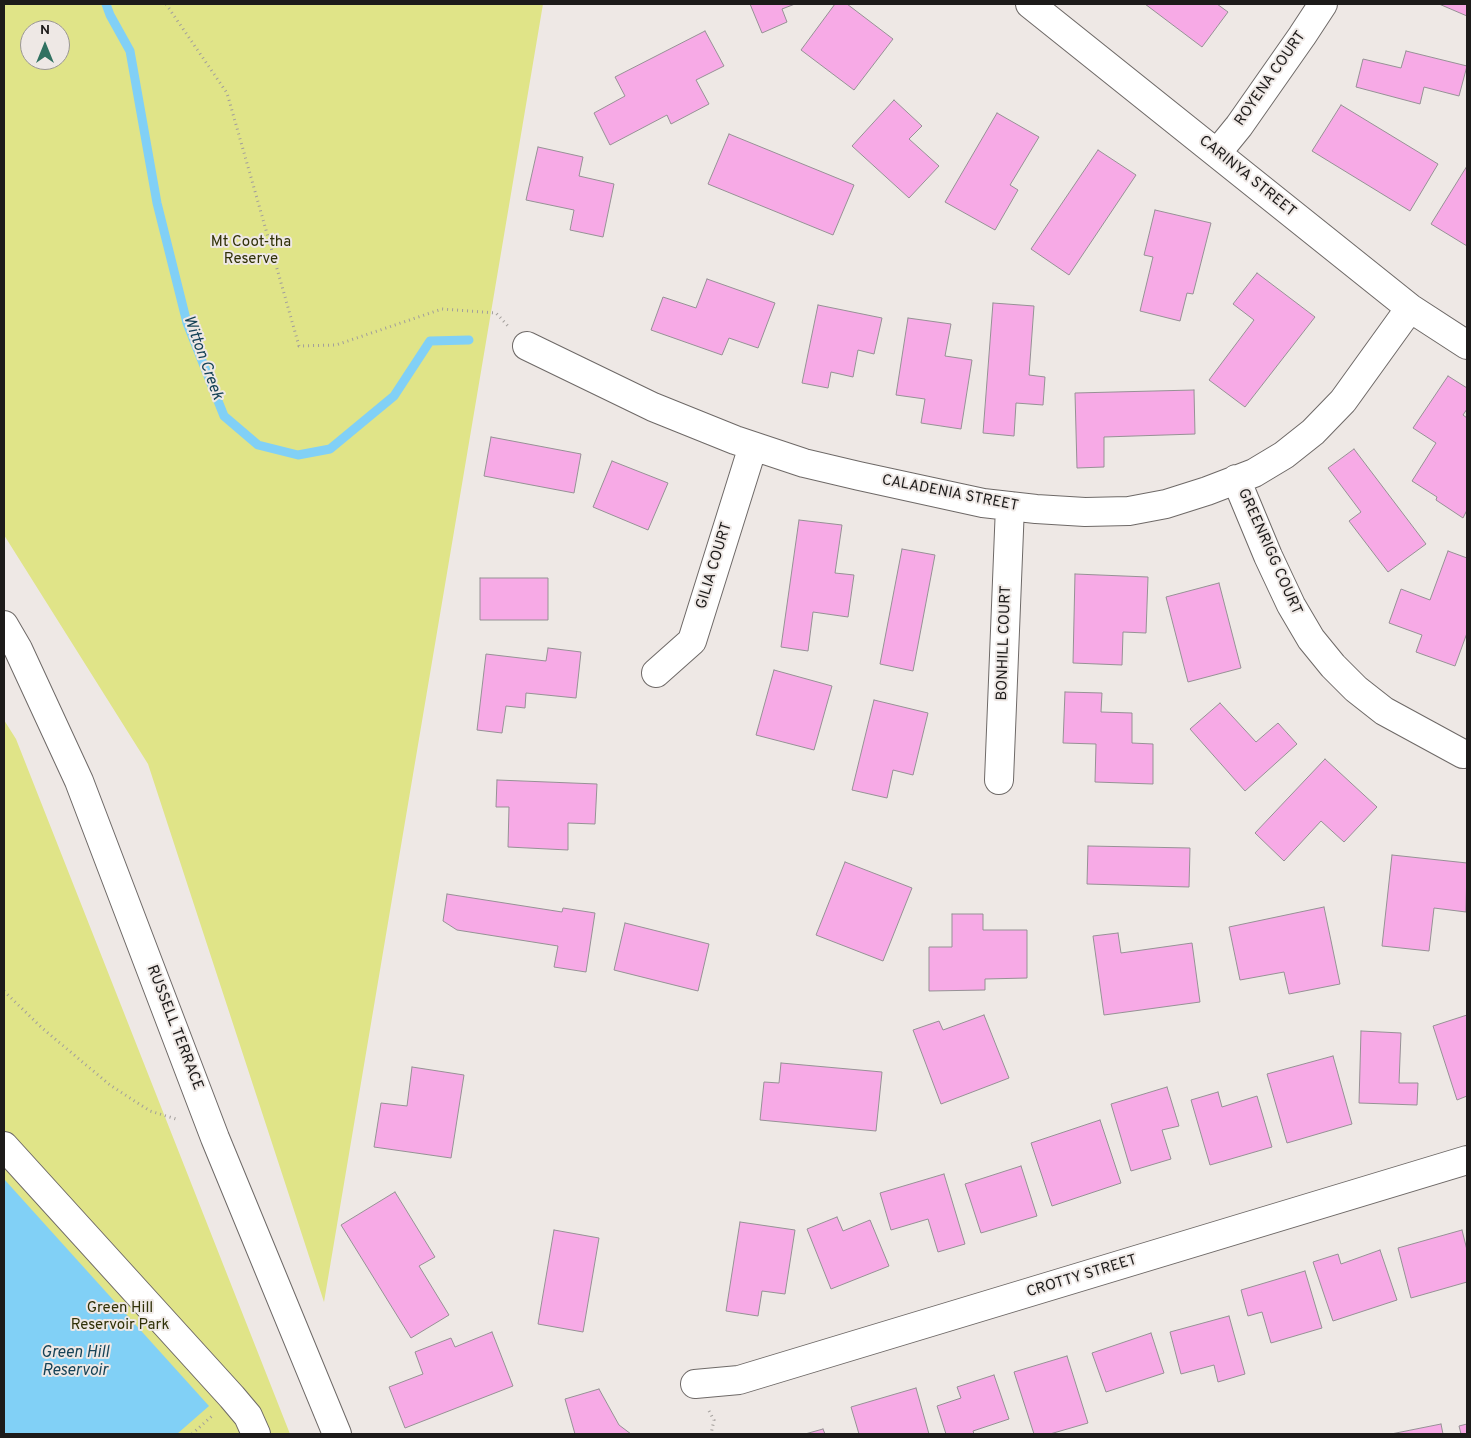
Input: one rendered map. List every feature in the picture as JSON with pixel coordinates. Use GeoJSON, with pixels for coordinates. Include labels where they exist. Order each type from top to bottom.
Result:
{"type":"FeatureCollection","features":[{"type":"Feature","properties":{"kind":"street","name":"CARINYA STREET"},"geometry":{"type":"LineString","coordinates":[[1030,4],[1410,308],[1467,345]]}},
{"type":"Feature","properties":{"kind":"street","name":"ROYENA COURT"},"geometry":{"type":"LineString","coordinates":[[1217,153],[1239,126],[1323,4]]}},
{"type":"Feature","properties":{"kind":"street","name":"CALADENIA STREET"},"geometry":{"type":"LineString","coordinates":[[527,346],[653,407],[753,446],[804,463],[982,503],[1085,512],[1129,511],[1166,504],[1207,491],[1254,473],[1284,455],[1313,432],[1343,401],[1410,308]]}},
{"type":"Feature","properties":{"kind":"street","name":"GILIA COURT"},"geometry":{"type":"LineString","coordinates":[[656,673],[692,641],[753,446]]}},
{"type":"Feature","properties":{"kind":"street","name":"GREENRIGG COURT"},"geometry":{"type":"LineString","coordinates":[[1236,479],[1268,556],[1291,604],[1311,639],[1333,666],[1356,689],[1384,711],[1463,754]]}},
{"type":"Feature","properties":{"kind":"street","name":"BONHILL COURT"},"geometry":{"type":"LineString","coordinates":[[999,780],[1010,506]]}},
{"type":"Feature","properties":{"kind":"street","name":"RUSSELL TERRACE"},"geometry":{"type":"LineString","coordinates":[[4,626],[18,649],[80,781],[215,1138],[337,1434]]}},
{"type":"Feature","properties":{"kind":"street"},"geometry":{"type":"LineString","coordinates":[[4,1146],[232,1397],[248,1416],[256,1434]]}},
{"type":"Feature","properties":{"kind":"street","name":"CROTTY STREET"},"geometry":{"type":"LineString","coordinates":[[695,1384],[739,1380],[1467,1160]]}},
{"type":"Feature","properties":{"kind":"path"},"geometry":{"type":"LineString","coordinates":[[166,4],[227,93],[299,346],[336,345],[442,309],[496,313],[527,346]]}},
{"type":"Feature","properties":{"kind":"path"},"geometry":{"type":"LineString","coordinates":[[4,991],[42,1028],[110,1085],[150,1111],[185,1122],[215,1138]]}},
{"type":"Feature","properties":{"kind":"green space","name":"Mt Coot-tha Reserve"},"geometry":{"type":"Polygon","coordinates":[[[4,4],[543,4],[324,1302],[148,764],[4,535],[4,4]]]}},
{"type":"Feature","properties":{"kind":"green space","name":"Green Hill Reservoir Park"},"geometry":{"type":"Polygon","coordinates":[[[4,720],[16,739],[290,1434],[4,1434],[4,720]]]}},
{"type":"Feature","properties":{"kind":"water","name":"Green Hill Reservoir"},"geometry":{"type":"Polygon","coordinates":[[[4,1179],[209,1406],[177,1434],[4,1434],[4,1179]]]}},
{"type":"Feature","properties":{"kind":"building"},"geometry":{"type":"Polygon","coordinates":[[[750,4],[795,4],[782,9],[787,22],[762,33],[750,4]]]}},
{"type":"Feature","properties":{"kind":"building"},"geometry":{"type":"Polygon","coordinates":[[[835,4],[847,4],[893,39],[854,90],[801,50],[835,4]]]}},
{"type":"Feature","properties":{"kind":"building"},"geometry":{"type":"Polygon","coordinates":[[[1145,4],[1217,4],[1228,12],[1202,47],[1145,4]]]}},
{"type":"Feature","properties":{"kind":"building"},"geometry":{"type":"Polygon","coordinates":[[[1439,4],[1467,4],[1467,16],[1439,4]]]}},
{"type":"Feature","properties":{"kind":"building"},"geometry":{"type":"Polygon","coordinates":[[[705,31],[724,66],[696,80],[709,104],[671,124],[667,115],[610,145],[594,113],[625,96],[615,77],[705,31]]]}},
{"type":"Feature","properties":{"kind":"building"},"geometry":{"type":"Polygon","coordinates":[[[1406,51],[1467,66],[1459,96],[1424,87],[1420,104],[1356,87],[1363,59],[1401,68],[1406,51]]]}},
{"type":"Feature","properties":{"kind":"building"},"geometry":{"type":"Polygon","coordinates":[[[894,100],[922,126],[909,139],[939,166],[909,198],[852,146],[894,100]]]}},
{"type":"Feature","properties":{"kind":"building"},"geometry":{"type":"Polygon","coordinates":[[[1341,105],[1438,164],[1410,211],[1312,151],[1341,105]]]}},
{"type":"Feature","properties":{"kind":"building"},"geometry":{"type":"Polygon","coordinates":[[[997,113],[1039,137],[1010,185],[1018,190],[995,230],[945,202],[997,113]]]}},
{"type":"Feature","properties":{"kind":"building"},"geometry":{"type":"Polygon","coordinates":[[[729,134],[854,185],[833,235],[708,184],[729,134]]]}},
{"type":"Feature","properties":{"kind":"building"},"geometry":{"type":"Polygon","coordinates":[[[538,147],[583,157],[579,176],[614,184],[603,237],[570,230],[574,210],[526,200],[538,147]]]}},
{"type":"Feature","properties":{"kind":"building"},"geometry":{"type":"Polygon","coordinates":[[[1098,150],[1136,175],[1069,275],[1031,249],[1098,150]]]}},
{"type":"Feature","properties":{"kind":"building"},"geometry":{"type":"Polygon","coordinates":[[[1467,166],[1467,246],[1431,224],[1467,166]]]}},
{"type":"Feature","properties":{"kind":"building"},"geometry":{"type":"Polygon","coordinates":[[[1155,210],[1211,223],[1193,294],[1187,293],[1180,321],[1140,311],[1153,257],[1144,255],[1155,210]]]}},
{"type":"Feature","properties":{"kind":"building"},"geometry":{"type":"Polygon","coordinates":[[[1257,273],[1315,317],[1245,407],[1209,380],[1254,320],[1233,304],[1257,273]]]}},
{"type":"Feature","properties":{"kind":"building"},"geometry":{"type":"Polygon","coordinates":[[[707,279],[775,303],[758,348],[729,338],[722,355],[651,330],[663,297],[696,308],[707,279]]]}},
{"type":"Feature","properties":{"kind":"building"},"geometry":{"type":"Polygon","coordinates":[[[993,303],[1034,306],[1029,375],[1045,377],[1043,405],[1016,403],[1014,436],[983,433],[993,303]]]}},
{"type":"Feature","properties":{"kind":"building"},"geometry":{"type":"Polygon","coordinates":[[[818,305],[882,318],[874,354],[858,350],[853,377],[831,372],[828,388],[802,383],[818,305]]]}},
{"type":"Feature","properties":{"kind":"building"},"geometry":{"type":"Polygon","coordinates":[[[908,318],[951,324],[945,356],[972,360],[961,429],[921,423],[925,399],[896,395],[908,318]]]}},
{"type":"Feature","properties":{"kind":"building"},"geometry":{"type":"Polygon","coordinates":[[[1448,376],[1467,388],[1467,409],[1463,415],[1467,418],[1467,510],[1463,518],[1436,500],[1437,497],[1412,481],[1436,443],[1413,428],[1448,376]]]}},
{"type":"Feature","properties":{"kind":"building"},"geometry":{"type":"Polygon","coordinates":[[[1194,390],[1195,434],[1104,437],[1104,467],[1077,468],[1075,393],[1194,390]]]}},
{"type":"Feature","properties":{"kind":"building"},"geometry":{"type":"Polygon","coordinates":[[[491,437],[581,454],[574,493],[484,476],[491,437]]]}},
{"type":"Feature","properties":{"kind":"building"},"geometry":{"type":"Polygon","coordinates":[[[1354,449],[1426,544],[1388,572],[1349,521],[1361,512],[1328,468],[1354,449]]]}},
{"type":"Feature","properties":{"kind":"building"},"geometry":{"type":"Polygon","coordinates":[[[612,461],[668,483],[648,530],[593,507],[612,461]]]}},
{"type":"Feature","properties":{"kind":"building"},"geometry":{"type":"Polygon","coordinates":[[[799,520],[842,525],[835,573],[854,575],[848,617],[813,612],[808,651],[781,647],[799,520]]]}},
{"type":"Feature","properties":{"kind":"building"},"geometry":{"type":"Polygon","coordinates":[[[902,549],[935,555],[913,671],[880,664],[902,549]]]}},
{"type":"Feature","properties":{"kind":"building"},"geometry":{"type":"Polygon","coordinates":[[[1448,551],[1467,558],[1467,633],[1455,666],[1416,652],[1422,635],[1389,623],[1401,589],[1430,600],[1448,551]]]}},
{"type":"Feature","properties":{"kind":"building"},"geometry":{"type":"Polygon","coordinates":[[[1075,574],[1148,577],[1146,633],[1123,632],[1122,665],[1073,663],[1075,574]]]}},
{"type":"Feature","properties":{"kind":"building"},"geometry":{"type":"Polygon","coordinates":[[[480,578],[548,578],[548,620],[480,620],[480,578]]]}},
{"type":"Feature","properties":{"kind":"building"},"geometry":{"type":"Polygon","coordinates":[[[1219,583],[1241,668],[1188,682],[1166,597],[1219,583]]]}},
{"type":"Feature","properties":{"kind":"building"},"geometry":{"type":"Polygon","coordinates":[[[548,648],[581,652],[576,698],[526,693],[525,708],[506,706],[502,733],[477,730],[486,654],[546,661],[548,648]]]}},
{"type":"Feature","properties":{"kind":"building"},"geometry":{"type":"Polygon","coordinates":[[[774,670],[832,686],[814,750],[756,735],[774,670]]]}},
{"type":"Feature","properties":{"kind":"building"},"geometry":{"type":"Polygon","coordinates":[[[1065,692],[1102,693],[1101,712],[1132,713],[1132,743],[1153,744],[1153,784],[1095,782],[1096,744],[1063,743],[1065,692]]]}},
{"type":"Feature","properties":{"kind":"building"},"geometry":{"type":"Polygon","coordinates":[[[874,700],[928,713],[913,775],[893,770],[887,798],[852,790],[874,700]]]}},
{"type":"Feature","properties":{"kind":"building"},"geometry":{"type":"Polygon","coordinates":[[[1220,703],[1256,742],[1278,723],[1297,744],[1245,791],[1190,729],[1220,703]]]}},
{"type":"Feature","properties":{"kind":"building"},"geometry":{"type":"Polygon","coordinates":[[[1325,759],[1377,807],[1344,842],[1321,821],[1284,861],[1255,833],[1325,759]]]}},
{"type":"Feature","properties":{"kind":"building"},"geometry":{"type":"Polygon","coordinates":[[[497,780],[597,784],[595,824],[568,823],[568,850],[508,847],[509,807],[496,807],[497,780]]]}},
{"type":"Feature","properties":{"kind":"building"},"geometry":{"type":"Polygon","coordinates":[[[1088,846],[1190,848],[1189,887],[1087,884],[1088,846]]]}},
{"type":"Feature","properties":{"kind":"building"},"geometry":{"type":"Polygon","coordinates":[[[1392,855],[1467,863],[1466,912],[1434,908],[1429,951],[1382,946],[1392,855]]]}},
{"type":"Feature","properties":{"kind":"building"},"geometry":{"type":"Polygon","coordinates":[[[845,862],[912,888],[883,961],[816,935],[845,862]]]}},
{"type":"Feature","properties":{"kind":"building"},"geometry":{"type":"Polygon","coordinates":[[[447,894],[562,912],[563,908],[595,913],[586,972],[554,967],[558,946],[457,930],[443,921],[447,894]]]}},
{"type":"Feature","properties":{"kind":"building"},"geometry":{"type":"Polygon","coordinates":[[[1324,907],[1340,984],[1289,994],[1284,972],[1240,980],[1229,927],[1324,907]]]}},
{"type":"Feature","properties":{"kind":"building"},"geometry":{"type":"Polygon","coordinates":[[[952,914],[983,914],[983,930],[1027,930],[1027,978],[985,979],[985,990],[929,991],[929,947],[952,947],[952,914]]]}},
{"type":"Feature","properties":{"kind":"building"},"geometry":{"type":"Polygon","coordinates":[[[625,923],[709,944],[698,991],[614,970],[625,923]]]}},
{"type":"Feature","properties":{"kind":"building"},"geometry":{"type":"Polygon","coordinates":[[[1118,933],[1121,953],[1192,943],[1200,1002],[1104,1015],[1093,936],[1118,933]]]}},
{"type":"Feature","properties":{"kind":"building"},"geometry":{"type":"Polygon","coordinates":[[[984,1015],[1009,1078],[941,1104],[913,1030],[939,1021],[943,1030],[984,1015]]]}},
{"type":"Feature","properties":{"kind":"building"},"geometry":{"type":"Polygon","coordinates":[[[1467,1015],[1467,1096],[1457,1100],[1433,1026],[1467,1015]]]}},
{"type":"Feature","properties":{"kind":"building"},"geometry":{"type":"Polygon","coordinates":[[[1361,1031],[1401,1033],[1399,1083],[1418,1083],[1417,1105],[1359,1103],[1361,1031]]]}},
{"type":"Feature","properties":{"kind":"building"},"geometry":{"type":"Polygon","coordinates":[[[1333,1056],[1352,1124],[1287,1143],[1267,1074],[1333,1056]]]}},
{"type":"Feature","properties":{"kind":"building"},"geometry":{"type":"Polygon","coordinates":[[[781,1063],[882,1072],[876,1131],[760,1120],[764,1082],[779,1083],[781,1063]]]}},
{"type":"Feature","properties":{"kind":"building"},"geometry":{"type":"Polygon","coordinates":[[[412,1067],[464,1075],[451,1158],[374,1147],[381,1103],[407,1106],[412,1067]]]}},
{"type":"Feature","properties":{"kind":"building"},"geometry":{"type":"Polygon","coordinates":[[[1167,1087],[1179,1126],[1162,1130],[1171,1159],[1131,1171],[1111,1104],[1167,1087]]]}},
{"type":"Feature","properties":{"kind":"building"},"geometry":{"type":"Polygon","coordinates":[[[1218,1092],[1222,1107],[1257,1096],[1272,1147],[1210,1165],[1191,1100],[1218,1092]]]}},
{"type":"Feature","properties":{"kind":"building"},"geometry":{"type":"Polygon","coordinates":[[[1100,1120],[1121,1183],[1052,1206],[1031,1143],[1100,1120]]]}},
{"type":"Feature","properties":{"kind":"building"},"geometry":{"type":"Polygon","coordinates":[[[1021,1166],[1037,1216],[981,1233],[965,1184],[1021,1166]]]}},
{"type":"Feature","properties":{"kind":"building"},"geometry":{"type":"Polygon","coordinates":[[[944,1174],[965,1244],[938,1252],[928,1219],[891,1230],[880,1193],[944,1174]]]}},
{"type":"Feature","properties":{"kind":"building"},"geometry":{"type":"Polygon","coordinates":[[[395,1192],[435,1257],[419,1266],[449,1315],[411,1338],[341,1225],[395,1192]]]}},
{"type":"Feature","properties":{"kind":"building"},"geometry":{"type":"Polygon","coordinates":[[[837,1217],[843,1231],[870,1220],[889,1266],[831,1289],[807,1229],[837,1217]]]}},
{"type":"Feature","properties":{"kind":"building"},"geometry":{"type":"Polygon","coordinates":[[[740,1222],[795,1230],[785,1294],[762,1291],[758,1316],[726,1311],[740,1222]]]}},
{"type":"Feature","properties":{"kind":"building"},"geometry":{"type":"Polygon","coordinates":[[[554,1230],[599,1238],[583,1332],[538,1324],[554,1230]]]}},
{"type":"Feature","properties":{"kind":"building"},"geometry":{"type":"Polygon","coordinates":[[[1462,1230],[1467,1250],[1467,1282],[1411,1298],[1398,1248],[1462,1230]]]}},
{"type":"Feature","properties":{"kind":"building"},"geometry":{"type":"Polygon","coordinates":[[[1380,1250],[1397,1300],[1333,1321],[1313,1262],[1338,1254],[1341,1264],[1380,1250]]]}},
{"type":"Feature","properties":{"kind":"building"},"geometry":{"type":"Polygon","coordinates":[[[1305,1271],[1322,1328],[1271,1343],[1262,1312],[1248,1316],[1241,1290],[1305,1271]]]}},
{"type":"Feature","properties":{"kind":"building"},"geometry":{"type":"Polygon","coordinates":[[[1229,1316],[1245,1374],[1218,1382],[1214,1365],[1181,1374],[1170,1332],[1229,1316]]]}},
{"type":"Feature","properties":{"kind":"building"},"geometry":{"type":"Polygon","coordinates":[[[492,1332],[513,1386],[405,1428],[389,1387],[423,1374],[415,1352],[451,1338],[455,1347],[492,1332]]]}},
{"type":"Feature","properties":{"kind":"building"},"geometry":{"type":"Polygon","coordinates":[[[1151,1333],[1164,1373],[1106,1392],[1092,1353],[1151,1333]]]}},
{"type":"Feature","properties":{"kind":"building"},"geometry":{"type":"Polygon","coordinates":[[[1067,1356],[1088,1423],[1050,1434],[1034,1434],[1014,1372],[1067,1356]]]}},
{"type":"Feature","properties":{"kind":"building"},"geometry":{"type":"Polygon","coordinates":[[[994,1375],[1009,1419],[973,1431],[974,1434],[946,1434],[937,1406],[961,1398],[957,1387],[994,1375]]]}},
{"type":"Feature","properties":{"kind":"building"},"geometry":{"type":"Polygon","coordinates":[[[916,1388],[929,1434],[859,1434],[851,1407],[916,1388]]]}},
{"type":"Feature","properties":{"kind":"building"},"geometry":{"type":"Polygon","coordinates":[[[599,1389],[619,1425],[631,1434],[575,1434],[565,1399],[599,1389]]]}},
{"type":"Feature","properties":{"kind":"building"},"geometry":{"type":"Polygon","coordinates":[[[1441,1424],[1443,1434],[1391,1434],[1441,1424]]]}},
{"type":"Feature","properties":{"kind":"building"},"geometry":{"type":"Polygon","coordinates":[[[1467,1424],[1467,1434],[1461,1434],[1459,1426],[1467,1424]]]}},
{"type":"Feature","properties":{"kind":"building"},"geometry":{"type":"Polygon","coordinates":[[[823,1429],[825,1434],[805,1434],[823,1429]]]}},
{"type":"Feature","properties":{"kind":"waterway","name":"Witton Creek"},"geometry":{"type":"LineString","coordinates":[[106,4],[130,51],[157,203],[187,323],[224,416],[258,445],[298,455],[330,449],[394,396],[430,341],[469,340]]}}]}
